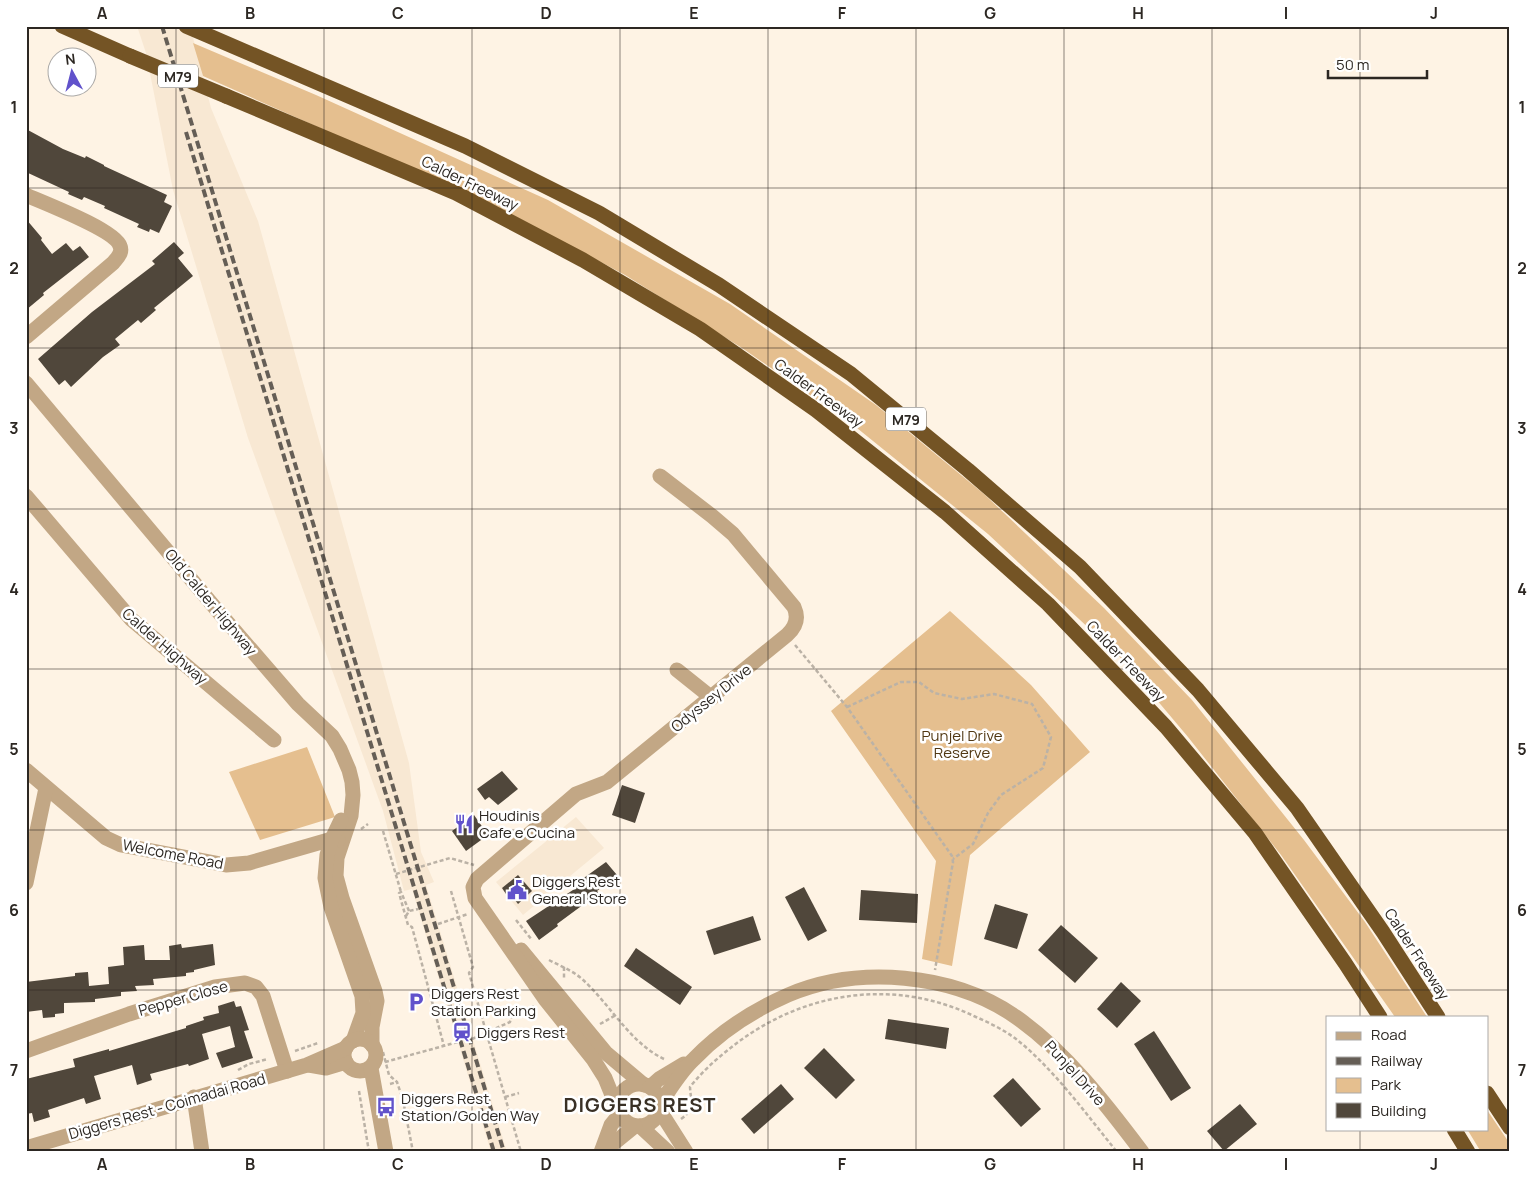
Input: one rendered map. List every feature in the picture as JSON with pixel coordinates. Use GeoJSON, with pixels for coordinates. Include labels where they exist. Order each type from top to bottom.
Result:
{"type":"FeatureCollection","features":[{"type":"Feature","properties":{"kind":"highway","name":"Calder Freeway"},"geometry":{"type":"LineString","coordinates":[[62,26],[456,193],[583,260],[700,329],[808,405],[945,512],[1048,604],[1166,727],[1255,833],[1379,1016]]}},
{"type":"Feature","properties":{"kind":"highway","name":"Calder Freeway"},"geometry":{"type":"LineString","coordinates":[[186,26],[465,146],[599,213],[719,285],[851,374],[968,470],[1080,567],[1198,690],[1297,808],[1383,932],[1437,1016]]}},
{"type":"Feature","properties":{"kind":"highway"},"geometry":{"type":"LineString","coordinates":[[1488,1095],[1510,1128]]}},
{"type":"Feature","properties":{"kind":"highway"},"geometry":{"type":"LineString","coordinates":[[1455,1130],[1468,1152]]}},
{"type":"Feature","properties":{"kind":"street"},"geometry":{"type":"LineString","coordinates":[[26,195],[102,229],[115,237],[121,246],[120,254],[113,263],[26,337]]}},
{"type":"Feature","properties":{"kind":"street","name":"Old Calder Highway"},"geometry":{"type":"LineString","coordinates":[[26,383],[298,704],[332,736],[340,749],[352,782],[353,806],[340,839]]}},
{"type":"Feature","properties":{"kind":"street","name":"Odyssey Drive"},"geometry":{"type":"LineString","coordinates":[[479,903],[473,887],[477,879],[576,794],[607,782],[712,698],[787,635],[796,623],[794,607],[734,534],[660,476]]}},
{"type":"Feature","properties":{"kind":"street","name":"Calder Highway"},"geometry":{"type":"LineString","coordinates":[[26,496],[131,619],[274,740]]}},
{"type":"Feature","properties":{"kind":"street"},"geometry":{"type":"LineString","coordinates":[[677,670],[712,698]]}},
{"type":"Feature","properties":{"kind":"street"},"geometry":{"type":"LineString","coordinates":[[298,704],[329,748],[342,778],[344,808],[340,821],[336,876],[342,898],[376,991],[377,1001],[372,1027],[372,1045],[376,1057],[371,1068],[386,1152]]}},
{"type":"Feature","properties":{"kind":"street","name":"Welcome Road"},"geometry":{"type":"LineString","coordinates":[[26,770],[106,838],[121,845],[226,865],[249,863],[340,839]]}},
{"type":"Feature","properties":{"kind":"street"},"geometry":{"type":"LineString","coordinates":[[26,883],[46,788]]}},
{"type":"Feature","properties":{"kind":"street"},"geometry":{"type":"LineString","coordinates":[[340,839],[325,869],[331,906],[362,996],[362,1013],[348,1050],[355,1070],[363,1071],[371,1068]]}},
{"type":"Feature","properties":{"kind":"street"},"geometry":{"type":"LineString","coordinates":[[479,903],[606,1053],[655,1092],[670,1127],[686,1152]]}},
{"type":"Feature","properties":{"kind":"street"},"geometry":{"type":"LineString","coordinates":[[479,903],[545,999],[593,1059],[605,1078],[619,1112],[626,1122],[638,1126],[668,1152]]}},
{"type":"Feature","properties":{"kind":"street","name":"Punjel Drive"},"geometry":{"type":"LineString","coordinates":[[660,1107],[675,1080],[686,1073],[694,1058],[732,1027],[760,1008],[789,995],[837,981],[863,978],[892,978],[934,982],[970,993],[1014,1016],[1064,1056],[1142,1152]]}},
{"type":"Feature","properties":{"kind":"street","name":"Pepper Close"},"geometry":{"type":"LineString","coordinates":[[26,1051],[129,1014],[215,987],[245,983],[256,988],[263,996],[287,1071]]}},
{"type":"Feature","properties":{"kind":"street"},"geometry":{"type":"LineString","coordinates":[[348,1050],[364,1040],[372,1045]]}},
{"type":"Feature","properties":{"kind":"street","name":"Diggers Rest - Coimadai Road"},"geometry":{"type":"LineString","coordinates":[[26,1148],[307,1065],[348,1050]]}},
{"type":"Feature","properties":{"kind":"street","name":"Punjel Drive"},"geometry":{"type":"LineString","coordinates":[[647,1086],[659,1079],[686,1073]]}},
{"type":"Feature","properties":{"kind":"street"},"geometry":{"type":"LineString","coordinates":[[602,1152],[611,1125],[619,1112],[620,1096],[624,1090],[630,1086],[647,1086]]}},
{"type":"Feature","properties":{"kind":"street"},"geometry":{"type":"LineString","coordinates":[[194,1097],[202,1152]]}},
{"type":"Feature","properties":{"kind":"street"},"geometry":{"type":"LineString","coordinates":[[602,1152],[638,1126],[654,1120],[660,1107]]}},
{"type":"Feature","properties":{"kind":"path"},"geometry":{"type":"LineString","coordinates":[[787,635],[847,707],[950,851],[953,859],[934,982]]}},
{"type":"Feature","properties":{"kind":"path"},"geometry":{"type":"LineString","coordinates":[[847,707],[901,682],[919,682],[934,693],[962,699],[994,694],[1032,704],[1051,737],[1043,768],[1001,795],[988,813],[973,844],[953,859]]}},
{"type":"Feature","properties":{"kind":"path"},"geometry":{"type":"LineString","coordinates":[[383,831],[409,911]]}},
{"type":"Feature","properties":{"kind":"path"},"geometry":{"type":"LineString","coordinates":[[396,874],[450,858],[474,865]]}},
{"type":"Feature","properties":{"kind":"path"},"geometry":{"type":"LineString","coordinates":[[451,891],[473,966],[469,973],[485,1033],[521,1152]]}},
{"type":"Feature","properties":{"kind":"path"},"geometry":{"type":"LineString","coordinates":[[402,892],[399,893],[408,925],[412,927],[444,1046]]}},
{"type":"Feature","properties":{"kind":"path"},"geometry":{"type":"LineString","coordinates":[[406,916],[409,911],[418,909]]}},
{"type":"Feature","properties":{"kind":"path"},"geometry":{"type":"LineString","coordinates":[[438,924],[468,914]]}},
{"type":"Feature","properties":{"kind":"path"},"geometry":{"type":"LineString","coordinates":[[516,920],[533,941]]}},
{"type":"Feature","properties":{"kind":"path"},"geometry":{"type":"LineString","coordinates":[[544,956],[575,973],[642,1044],[657,1056],[674,1061],[686,1073],[690,1087],[691,1108],[688,1114],[670,1127]]}},
{"type":"Feature","properties":{"kind":"path"},"geometry":{"type":"LineString","coordinates":[[686,1073],[711,1064],[754,1031],[810,1004],[862,994],[918,997],[945,1003],[967,1012],[992,1024],[1016,1039],[1040,1061],[1117,1152]]}},
{"type":"Feature","properties":{"kind":"path"},"geometry":{"type":"LineString","coordinates":[[472,1039],[510,1022],[512,1014],[520,1009],[528,1010],[535,1006]]}},
{"type":"Feature","properties":{"kind":"path"},"geometry":{"type":"LineString","coordinates":[[598,1025],[616,1015]]}},
{"type":"Feature","properties":{"kind":"path"},"geometry":{"type":"LineString","coordinates":[[385,1062],[458,1042]]}},
{"type":"Feature","properties":{"kind":"path"},"geometry":{"type":"LineString","coordinates":[[390,1084],[397,1082],[403,1100],[413,1152]]}},
{"type":"Feature","properties":{"kind":"path"},"geometry":{"type":"LineString","coordinates":[[359,1091],[369,1152]]}},
{"type":"Feature","properties":{"kind":"path"},"geometry":{"type":"LineString","coordinates":[[505,1097],[519,1093]]}},
{"type":"Feature","properties":{"kind":"shaded area"},"geometry":{"type":"Polygon","coordinates":[[[137,26],[190,26],[211,108],[258,221],[409,763],[421,852],[434,882],[426,885],[507,1152],[491,1152],[412,889],[404,891],[383,811],[248,438],[173,190],[146,53],[137,26]]]}},
{"type":"Feature","properties":{"kind":"shaded area"},"geometry":{"type":"Polygon","coordinates":[[[576,817],[604,848],[523,915],[496,882],[576,817]]]}},
{"type":"Feature","properties":{"kind":"green space"},"geometry":{"type":"Polygon","coordinates":[[[193,43],[316,95],[548,200],[730,304],[876,405],[984,494],[1104,608],[1192,700],[1304,840],[1365,922],[1426,1016],[1394,1016],[1281,855],[1188,737],[1124,661],[988,534],[852,424],[742,348],[625,275],[496,206],[203,76],[193,43]]]}},
{"type":"Feature","properties":{"kind":"green space","name":"Punjel Drive Reserve"},"geometry":{"type":"Polygon","coordinates":[[[950,611],[1031,685],[1090,752],[970,855],[952,966],[922,959],[936,861],[831,711],[950,611]]]}},
{"type":"Feature","properties":{"kind":"green space"},"geometry":{"type":"Polygon","coordinates":[[[307,747],[335,817],[260,840],[229,772],[307,747]]]}},
{"type":"Feature","properties":{"kind":"green space"},"geometry":{"type":"Polygon","coordinates":[[[1488,1111],[1510,1144],[1510,1152],[1481,1152],[1468,1130],[1488,1130],[1488,1111]]]}},
{"type":"Feature","properties":{"kind":"building"},"geometry":{"type":"Polygon","coordinates":[[[26,129],[63,149],[85,158],[86,156],[167,195],[164,202],[172,206],[159,233],[150,229],[149,232],[137,227],[139,224],[104,208],[105,206],[84,197],[82,200],[68,194],[69,192],[26,172],[26,129]]]}},
{"type":"Feature","properties":{"kind":"building"},"geometry":{"type":"Polygon","coordinates":[[[26,219],[42,238],[41,240],[52,254],[66,243],[73,251],[80,246],[89,257],[43,293],[44,295],[26,310],[26,219]]]}},
{"type":"Feature","properties":{"kind":"building"},"geometry":{"type":"Polygon","coordinates":[[[174,242],[184,253],[178,258],[193,276],[154,308],[156,310],[141,323],[138,320],[115,339],[120,345],[103,357],[71,387],[65,380],[59,385],[38,359],[92,312],[155,264],[152,261],[174,242]]]}},
{"type":"Feature","properties":{"kind":"building"},"geometry":{"type":"Polygon","coordinates":[[[502,771],[518,789],[498,805],[489,797],[485,800],[477,789],[502,771]]]}},
{"type":"Feature","properties":{"kind":"building"},"geometry":{"type":"Polygon","coordinates":[[[622,785],[645,793],[635,823],[612,815],[622,785]]]}},
{"type":"Feature","properties":{"kind":"building"},"geometry":{"type":"Polygon","coordinates":[[[474,815],[488,835],[466,851],[452,831],[474,815]]]}},
{"type":"Feature","properties":{"kind":"building"},"geometry":{"type":"Polygon","coordinates":[[[606,862],[617,875],[597,891],[599,893],[539,940],[526,921],[576,888],[574,885],[606,862]]]}},
{"type":"Feature","properties":{"kind":"building","name":"Diggers Rest General Store"},"geometry":{"type":"Polygon","coordinates":[[[518,875],[532,891],[518,904],[511,895],[508,897],[502,888],[518,875]]]}},
{"type":"Feature","properties":{"kind":"building"},"geometry":{"type":"Polygon","coordinates":[[[804,887],[827,931],[808,941],[785,897],[804,887]]]}},
{"type":"Feature","properties":{"kind":"building"},"geometry":{"type":"Polygon","coordinates":[[[861,890],[918,894],[917,923],[859,920],[861,890]]]}},
{"type":"Feature","properties":{"kind":"building"},"geometry":{"type":"Polygon","coordinates":[[[995,904],[1028,914],[1017,949],[984,939],[995,904]]]}},
{"type":"Feature","properties":{"kind":"building"},"geometry":{"type":"Polygon","coordinates":[[[753,916],[761,940],[714,955],[706,931],[753,916]]]}},
{"type":"Feature","properties":{"kind":"building"},"geometry":{"type":"Polygon","coordinates":[[[1061,925],[1098,958],[1075,983],[1038,950],[1061,925]]]}},
{"type":"Feature","properties":{"kind":"building"},"geometry":{"type":"Polygon","coordinates":[[[181,944],[182,948],[213,944],[215,965],[186,973],[186,976],[153,979],[154,985],[135,986],[137,991],[121,992],[121,996],[95,999],[95,1002],[64,1003],[64,1013],[55,1014],[55,1017],[43,1018],[42,1010],[26,1012],[26,982],[75,976],[75,973],[88,972],[89,986],[109,984],[108,967],[124,965],[123,947],[144,945],[145,960],[170,960],[169,946],[181,944]]]}},
{"type":"Feature","properties":{"kind":"building"},"geometry":{"type":"Polygon","coordinates":[[[636,948],[692,987],[680,1005],[624,966],[636,948]]]}},
{"type":"Feature","properties":{"kind":"building"},"geometry":{"type":"Polygon","coordinates":[[[1121,982],[1141,1001],[1117,1028],[1097,1009],[1121,982]]]}},
{"type":"Feature","properties":{"kind":"building"},"geometry":{"type":"Polygon","coordinates":[[[234,1001],[236,1007],[241,1006],[249,1030],[244,1031],[253,1058],[222,1068],[216,1053],[235,1047],[230,1026],[202,1034],[209,1059],[189,1066],[188,1064],[150,1074],[152,1080],[137,1085],[132,1065],[94,1076],[101,1099],[86,1104],[84,1098],[48,1110],[50,1117],[34,1122],[32,1113],[26,1114],[26,1079],[75,1067],[73,1059],[109,1049],[109,1051],[186,1028],[186,1026],[204,1020],[203,1017],[219,1013],[218,1006],[234,1001]]]}},
{"type":"Feature","properties":{"kind":"building"},"geometry":{"type":"Polygon","coordinates":[[[888,1019],[949,1028],[946,1049],[885,1039],[888,1019]]]}},
{"type":"Feature","properties":{"kind":"building"},"geometry":{"type":"Polygon","coordinates":[[[1154,1031],[1191,1088],[1171,1101],[1134,1044],[1154,1031]]]}},
{"type":"Feature","properties":{"kind":"building"},"geometry":{"type":"Polygon","coordinates":[[[824,1048],[855,1080],[836,1099],[804,1068],[824,1048]]]}},
{"type":"Feature","properties":{"kind":"building"},"geometry":{"type":"Polygon","coordinates":[[[1013,1078],[1041,1109],[1021,1127],[993,1096],[1013,1078]]]}},
{"type":"Feature","properties":{"kind":"building"},"geometry":{"type":"Polygon","coordinates":[[[781,1084],[794,1099],[754,1134],[741,1119],[781,1084]]]}},
{"type":"Feature","properties":{"kind":"building"},"geometry":{"type":"Polygon","coordinates":[[[1240,1104],[1257,1124],[1224,1151],[1207,1131],[1240,1104]]]}},
{"type":"Feature","properties":{"kind":"railway"},"geometry":{"type":"LineString","coordinates":[[162,26],[504,1152]]}},
{"type":"Feature","properties":{"kind":"railway"},"geometry":{"type":"LineString","coordinates":[[186,132],[494,1152]]}},
{"type":"Feature","properties":{"kind":"place","name":"Houdinis Cafe e Cucina"},"geometry":{"type":"Point","coordinates":[464,824]}},
{"type":"Feature","properties":{"kind":"place","name":"Diggers Rest General Store"},"geometry":{"type":"Point","coordinates":[517,890]}},
{"type":"Feature","properties":{"kind":"place","name":"Diggers Rest Station Parking"},"geometry":{"type":"Point","coordinates":[416,1002]}},
{"type":"Feature","properties":{"kind":"place","name":"Diggers Rest"},"geometry":{"type":"Point","coordinates":[462,1032]}},
{"type":"Feature","properties":{"kind":"place","name":"Diggers Rest Station/Golden Way"},"geometry":{"type":"Point","coordinates":[386,1107]}},
{"type":"Feature","properties":{"kind":"district","name":"DIGGERS REST"},"geometry":{"type":"Point","coordinates":[640,1104]}}]}
